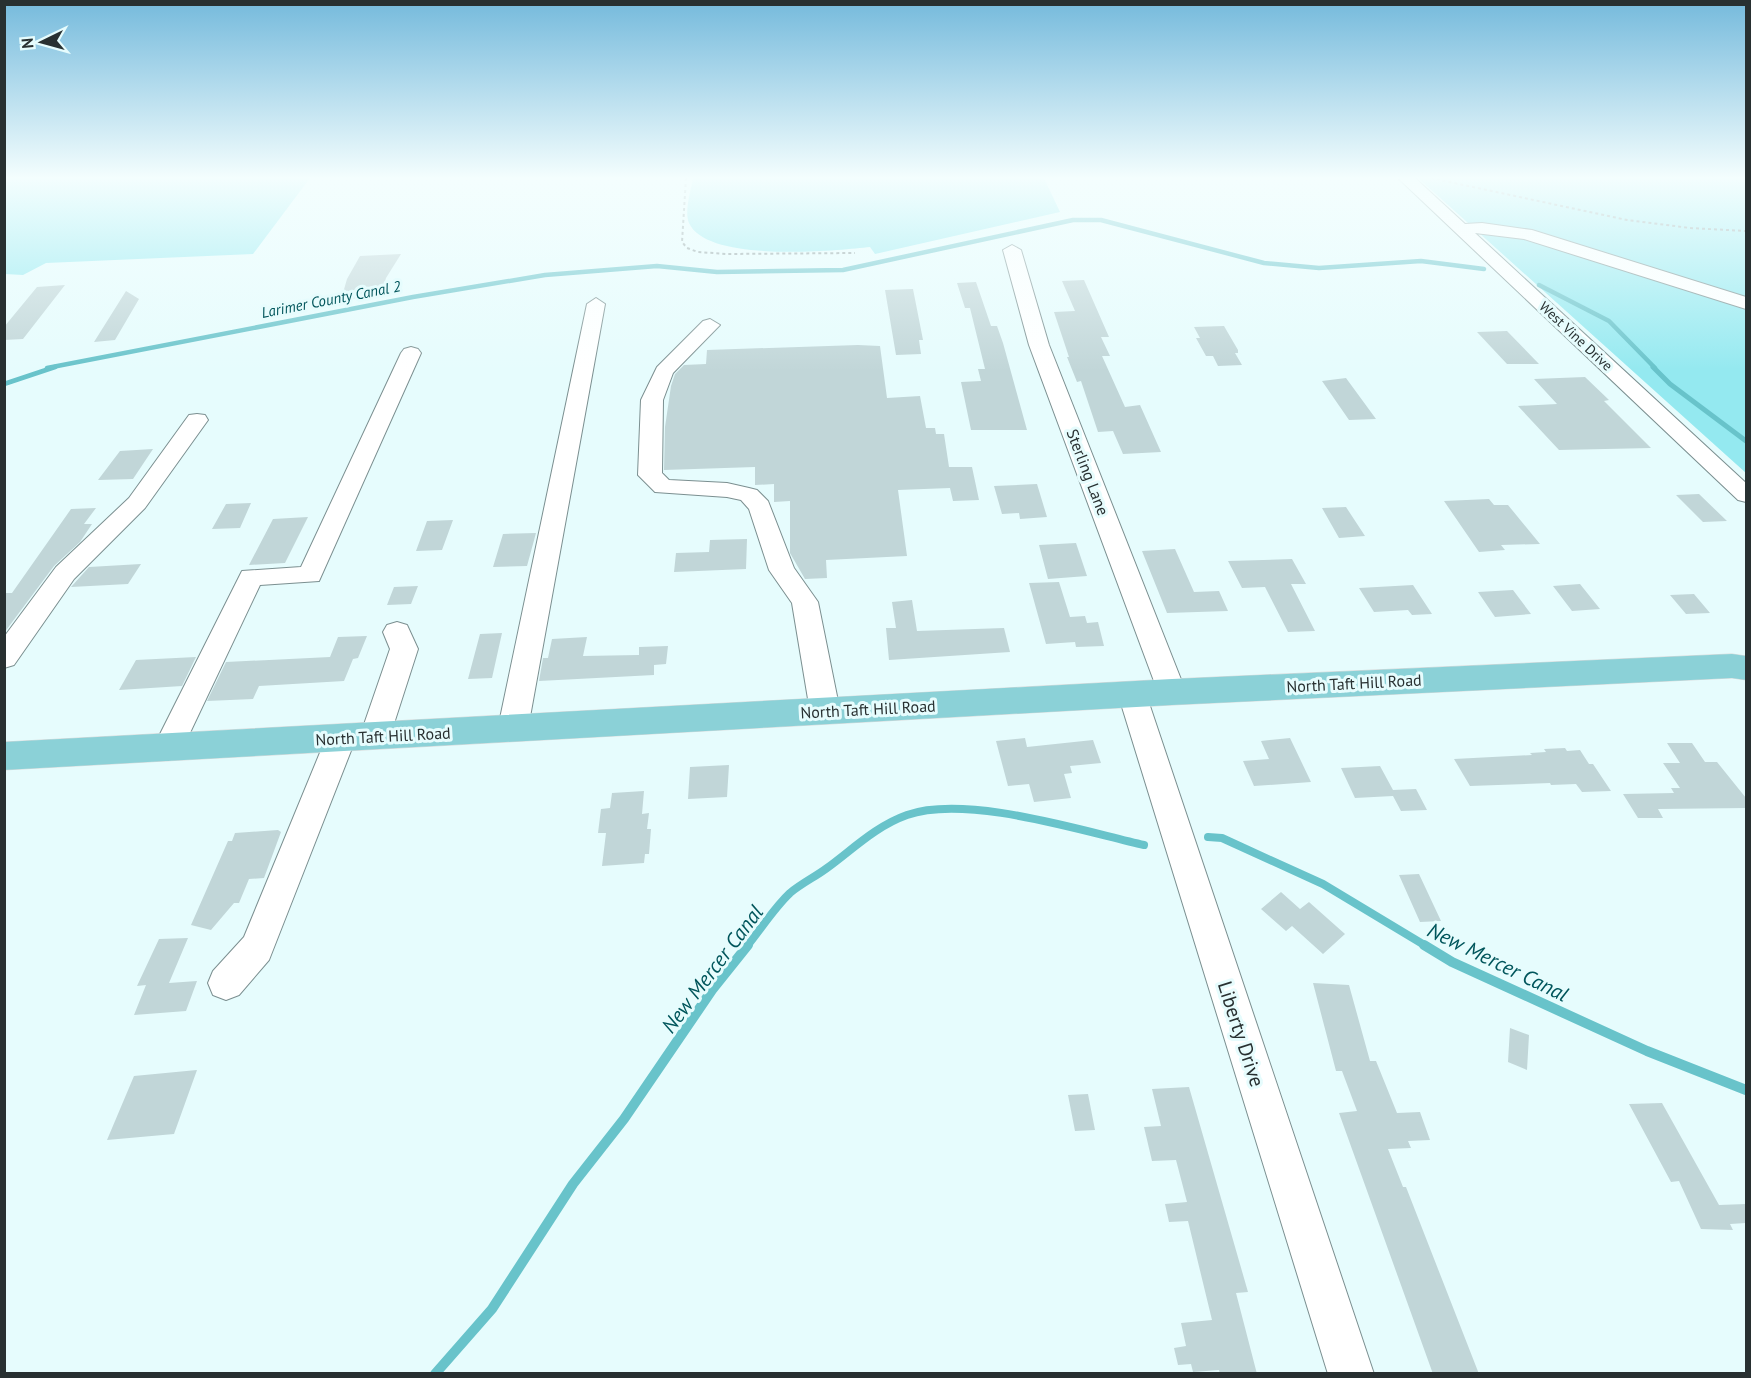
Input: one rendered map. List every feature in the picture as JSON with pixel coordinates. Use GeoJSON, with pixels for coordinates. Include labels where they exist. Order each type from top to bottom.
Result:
{"type":"FeatureCollection","features":[{"type":"Feature","properties":{"kind":"main road","name":"North Taft Hill Road"},"geometry":{"type":"LineString","coordinates":[[4,756],[1131,694],[1742,665]]}},
{"type":"Feature","properties":{"kind":"street","name":"West Vine Drive"},"geometry":{"type":"LineString","coordinates":[[1475,242],[1746,495]]}},
{"type":"Feature","properties":{"kind":"street"},"geometry":{"type":"LineString","coordinates":[[1552,242],[1746,303]]}},
{"type":"Feature","properties":{"kind":"street","name":"Sterling Lane"},"geometry":{"type":"LineString","coordinates":[[1012,250],[1039,345],[1172,692]]}},
{"type":"Feature","properties":{"kind":"street"},"geometry":{"type":"LineString","coordinates":[[513,728],[596,304]]}},
{"type":"Feature","properties":{"kind":"street"},"geometry":{"type":"LineString","coordinates":[[710,325],[664,371],[652,399],[650,475],[663,488],[727,490],[749,495],[760,506],[782,570],[805,602],[825,711]]}},
{"type":"Feature","properties":{"kind":"street"},"geometry":{"type":"LineString","coordinates":[[168,748],[251,577],[310,575],[411,353]]}},
{"type":"Feature","properties":{"kind":"street"},"geometry":{"type":"LineString","coordinates":[[4,658],[65,573],[137,503],[197,420]]}},
{"type":"Feature","properties":{"kind":"street"},"geometry":{"type":"LineString","coordinates":[[375,736],[404,649],[397,632]]}},
{"type":"Feature","properties":{"kind":"street","name":"Liberty Drive"},"geometry":{"type":"LineString","coordinates":[[1131,694],[1351,1374]]}},
{"type":"Feature","properties":{"kind":"street"},"geometry":{"type":"LineString","coordinates":[[226,983],[257,948],[341,738]]}},
{"type":"Feature","properties":{"kind":"path"},"geometry":{"type":"LineString","coordinates":[[682,242],[687,248],[698,252],[727,254],[855,253]]}},
{"type":"Feature","properties":{"kind":"shaded area"},"geometry":{"type":"Polygon","coordinates":[[[5,242],[262,242],[253,254],[46,263],[23,275],[5,274],[5,242]]]}},
{"type":"Feature","properties":{"kind":"shaded area"},"geometry":{"type":"Polygon","coordinates":[[[716,242],[927,242],[875,254],[870,247],[829,251],[773,252],[716,242]]]}},
{"type":"Feature","properties":{"kind":"shaded area"},"geometry":{"type":"Polygon","coordinates":[[[1490,242],[1746,242],[1746,473],[1490,242]]]}},
{"type":"Feature","properties":{"kind":"building"},"geometry":{"type":"Polygon","coordinates":[[[401,254],[386,278],[381,296],[341,300],[347,279],[360,256],[401,254]]]}},
{"type":"Feature","properties":{"kind":"building"},"geometry":{"type":"Polygon","coordinates":[[[1084,280],[1109,337],[1101,337],[1110,356],[1102,356],[1125,407],[1140,405],[1161,452],[1123,454],[1113,431],[1098,432],[1081,381],[1077,382],[1067,357],[1069,357],[1054,312],[1075,311],[1062,281],[1084,280]]]}},
{"type":"Feature","properties":{"kind":"building"},"geometry":{"type":"Polygon","coordinates":[[[976,282],[991,326],[997,326],[1003,343],[1027,430],[971,430],[961,382],[981,381],[978,369],[985,369],[970,308],[965,308],[957,283],[976,282]]]}},
{"type":"Feature","properties":{"kind":"building"},"geometry":{"type":"Polygon","coordinates":[[[65,285],[23,339],[4,340],[4,327],[37,287],[65,285]]]}},
{"type":"Feature","properties":{"kind":"building"},"geometry":{"type":"Polygon","coordinates":[[[913,289],[923,340],[919,340],[921,354],[896,355],[885,290],[913,289]]]}},
{"type":"Feature","properties":{"kind":"building"},"geometry":{"type":"Polygon","coordinates":[[[126,291],[139,299],[115,340],[94,342],[126,291]]]}},
{"type":"Feature","properties":{"kind":"building"},"geometry":{"type":"Polygon","coordinates":[[[1224,326],[1238,350],[1238,353],[1235,353],[1242,365],[1218,366],[1213,356],[1206,356],[1196,338],[1200,338],[1194,327],[1224,326]]]}},
{"type":"Feature","properties":{"kind":"building"},"geometry":{"type":"Polygon","coordinates":[[[1507,331],[1539,364],[1507,364],[1477,332],[1507,331]]]}},
{"type":"Feature","properties":{"kind":"building"},"geometry":{"type":"Polygon","coordinates":[[[880,346],[887,398],[920,396],[926,428],[935,428],[936,434],[944,434],[949,467],[972,467],[979,500],[953,501],[950,488],[898,490],[907,556],[826,560],[827,578],[805,579],[790,553],[790,501],[774,502],[774,484],[755,485],[755,467],[664,470],[665,427],[671,386],[675,374],[684,365],[706,364],[707,350],[880,346]]]}},
{"type":"Feature","properties":{"kind":"building"},"geometry":{"type":"Polygon","coordinates":[[[1585,377],[1609,400],[1604,401],[1651,448],[1559,450],[1518,406],[1557,404],[1534,379],[1585,377]]]}},
{"type":"Feature","properties":{"kind":"building"},"geometry":{"type":"Polygon","coordinates":[[[1346,378],[1376,419],[1349,420],[1322,381],[1346,378]]]}},
{"type":"Feature","properties":{"kind":"building"},"geometry":{"type":"Polygon","coordinates":[[[153,449],[133,479],[98,480],[120,451],[153,449]]]}},
{"type":"Feature","properties":{"kind":"building"},"geometry":{"type":"Polygon","coordinates":[[[1037,484],[1047,517],[1020,519],[1019,513],[1002,514],[994,486],[1037,484]]]}},
{"type":"Feature","properties":{"kind":"building"},"geometry":{"type":"Polygon","coordinates":[[[1699,494],[1727,521],[1703,522],[1676,495],[1699,494]]]}},
{"type":"Feature","properties":{"kind":"building"},"geometry":{"type":"Polygon","coordinates":[[[1489,499],[1494,505],[1508,505],[1540,544],[1501,545],[1505,550],[1479,552],[1444,501],[1489,499]]]}},
{"type":"Feature","properties":{"kind":"building"},"geometry":{"type":"Polygon","coordinates":[[[251,503],[240,528],[212,529],[226,504],[251,503]]]}},
{"type":"Feature","properties":{"kind":"building"},"geometry":{"type":"Polygon","coordinates":[[[1346,507],[1365,536],[1339,538],[1322,508],[1346,507]]]}},
{"type":"Feature","properties":{"kind":"building"},"geometry":{"type":"Polygon","coordinates":[[[96,508],[84,524],[92,524],[80,542],[54,566],[4,633],[4,593],[12,593],[71,509],[96,508]]]}},
{"type":"Feature","properties":{"kind":"building"},"geometry":{"type":"Polygon","coordinates":[[[308,517],[285,563],[249,565],[273,519],[308,517]]]}},
{"type":"Feature","properties":{"kind":"building"},"geometry":{"type":"Polygon","coordinates":[[[453,520],[442,550],[416,551],[427,521],[453,520]]]}},
{"type":"Feature","properties":{"kind":"building"},"geometry":{"type":"Polygon","coordinates":[[[536,533],[527,566],[493,567],[503,534],[536,533]]]}},
{"type":"Feature","properties":{"kind":"building"},"geometry":{"type":"Polygon","coordinates":[[[747,539],[746,569],[674,572],[676,553],[709,552],[710,540],[747,539]]]}},
{"type":"Feature","properties":{"kind":"building"},"geometry":{"type":"Polygon","coordinates":[[[1076,543],[1087,576],[1048,579],[1039,545],[1076,543]]]}},
{"type":"Feature","properties":{"kind":"building"},"geometry":{"type":"Polygon","coordinates":[[[1175,549],[1194,592],[1219,591],[1228,611],[1167,613],[1142,551],[1175,549]]]}},
{"type":"Feature","properties":{"kind":"building"},"geometry":{"type":"Polygon","coordinates":[[[1292,559],[1306,584],[1291,584],[1315,631],[1288,632],[1265,587],[1242,588],[1228,561],[1292,559]]]}},
{"type":"Feature","properties":{"kind":"building"},"geometry":{"type":"Polygon","coordinates":[[[141,564],[128,584],[71,587],[89,567],[141,564]]]}},
{"type":"Feature","properties":{"kind":"building"},"geometry":{"type":"Polygon","coordinates":[[[1059,582],[1070,617],[1085,616],[1087,623],[1098,622],[1104,646],[1076,647],[1075,642],[1046,644],[1029,583],[1059,582]]]}},
{"type":"Feature","properties":{"kind":"building"},"geometry":{"type":"Polygon","coordinates":[[[1580,584],[1600,609],[1572,611],[1553,586],[1580,584]]]}},
{"type":"Feature","properties":{"kind":"building"},"geometry":{"type":"Polygon","coordinates":[[[1413,585],[1432,614],[1412,615],[1408,610],[1374,612],[1359,588],[1413,585]]]}},
{"type":"Feature","properties":{"kind":"building"},"geometry":{"type":"Polygon","coordinates":[[[418,586],[411,604],[387,605],[394,587],[418,586]]]}},
{"type":"Feature","properties":{"kind":"building"},"geometry":{"type":"Polygon","coordinates":[[[1513,590],[1531,614],[1495,617],[1478,592],[1513,590]]]}},
{"type":"Feature","properties":{"kind":"building"},"geometry":{"type":"Polygon","coordinates":[[[1694,594],[1710,613],[1686,614],[1670,595],[1694,594]]]}},
{"type":"Feature","properties":{"kind":"building"},"geometry":{"type":"Polygon","coordinates":[[[912,600],[917,631],[1004,628],[1010,652],[889,660],[886,628],[896,628],[892,602],[912,600]]]}},
{"type":"Feature","properties":{"kind":"building"},"geometry":{"type":"Polygon","coordinates":[[[502,633],[492,678],[468,679],[480,634],[502,633]]]}},
{"type":"Feature","properties":{"kind":"building"},"geometry":{"type":"Polygon","coordinates":[[[367,636],[358,658],[353,659],[344,681],[259,686],[253,699],[207,701],[226,662],[330,657],[338,637],[367,636]]]}},
{"type":"Feature","properties":{"kind":"building"},"geometry":{"type":"Polygon","coordinates":[[[587,637],[583,656],[639,655],[639,647],[668,646],[666,664],[654,665],[654,675],[539,681],[543,658],[548,658],[552,639],[587,637]]]}},
{"type":"Feature","properties":{"kind":"building"},"geometry":{"type":"Polygon","coordinates":[[[196,657],[182,686],[119,690],[136,660],[196,657]]]}},
{"type":"Feature","properties":{"kind":"building"},"geometry":{"type":"Polygon","coordinates":[[[1025,738],[1027,747],[1093,740],[1101,763],[1070,766],[1072,773],[1064,774],[1071,798],[1034,802],[1029,784],[1008,786],[996,741],[1025,738]]]}},
{"type":"Feature","properties":{"kind":"building"},"geometry":{"type":"Polygon","coordinates":[[[1290,738],[1311,782],[1254,786],[1243,761],[1269,759],[1261,741],[1290,738]]]}},
{"type":"Feature","properties":{"kind":"building"},"geometry":{"type":"Polygon","coordinates":[[[1667,743],[1692,743],[1705,762],[1717,762],[1746,798],[1746,808],[1658,809],[1663,818],[1638,818],[1623,794],[1674,793],[1671,788],[1680,788],[1663,763],[1680,763],[1667,743]]]}},
{"type":"Feature","properties":{"kind":"building"},"geometry":{"type":"Polygon","coordinates":[[[1565,748],[1567,751],[1580,750],[1589,764],[1593,764],[1611,791],[1582,792],[1576,784],[1551,785],[1550,783],[1470,786],[1454,759],[1532,755],[1530,753],[1546,752],[1544,749],[1565,748]]]}},
{"type":"Feature","properties":{"kind":"building"},"geometry":{"type":"Polygon","coordinates":[[[729,765],[727,797],[688,799],[690,767],[729,765]]]}},
{"type":"Feature","properties":{"kind":"building"},"geometry":{"type":"Polygon","coordinates":[[[1380,766],[1393,790],[1416,789],[1427,810],[1401,811],[1393,796],[1355,798],[1341,768],[1380,766]]]}},
{"type":"Feature","properties":{"kind":"building"},"geometry":{"type":"Polygon","coordinates":[[[644,791],[642,814],[649,813],[647,829],[651,829],[649,854],[645,854],[644,863],[602,866],[606,833],[598,833],[601,809],[610,808],[612,793],[644,791]]]}},
{"type":"Feature","properties":{"kind":"building"},"geometry":{"type":"Polygon","coordinates":[[[278,830],[281,832],[264,878],[249,879],[239,903],[234,903],[211,930],[191,925],[228,841],[232,841],[235,833],[278,830]]]}},
{"type":"Feature","properties":{"kind":"building"},"geometry":{"type":"Polygon","coordinates":[[[1419,874],[1441,921],[1420,922],[1399,875],[1419,874]]]}},
{"type":"Feature","properties":{"kind":"building"},"geometry":{"type":"Polygon","coordinates":[[[1281,892],[1300,909],[1309,902],[1345,934],[1323,954],[1292,926],[1286,931],[1261,909],[1281,892]]]}},
{"type":"Feature","properties":{"kind":"building"},"geometry":{"type":"Polygon","coordinates":[[[188,938],[169,983],[197,981],[186,1011],[134,1015],[146,985],[137,986],[159,939],[188,938]]]}},
{"type":"Feature","properties":{"kind":"building"},"geometry":{"type":"Polygon","coordinates":[[[1313,983],[1349,985],[1370,1061],[1376,1061],[1397,1113],[1420,1112],[1430,1140],[1408,1141],[1411,1148],[1388,1149],[1403,1187],[1406,1187],[1479,1374],[1433,1374],[1339,1113],[1357,1111],[1342,1071],[1336,1071],[1313,983]]]}},
{"type":"Feature","properties":{"kind":"building"},"geometry":{"type":"Polygon","coordinates":[[[1510,1028],[1529,1035],[1527,1070],[1508,1062],[1510,1028]]]}},
{"type":"Feature","properties":{"kind":"building"},"geometry":{"type":"Polygon","coordinates":[[[197,1070],[174,1134],[107,1140],[134,1076],[197,1070]]]}},
{"type":"Feature","properties":{"kind":"building"},"geometry":{"type":"Polygon","coordinates":[[[1189,1087],[1248,1292],[1236,1293],[1257,1374],[1220,1374],[1219,1370],[1193,1372],[1191,1364],[1178,1365],[1174,1348],[1186,1346],[1181,1323],[1212,1320],[1188,1221],[1169,1222],[1165,1204],[1187,1202],[1176,1160],[1152,1161],[1144,1127],[1161,1126],[1152,1089],[1189,1087]]]}},
{"type":"Feature","properties":{"kind":"building"},"geometry":{"type":"Polygon","coordinates":[[[1088,1094],[1095,1130],[1075,1131],[1068,1095],[1088,1094]]]}},
{"type":"Feature","properties":{"kind":"building"},"geometry":{"type":"Polygon","coordinates":[[[1662,1103],[1719,1205],[1746,1204],[1746,1223],[1730,1224],[1733,1230],[1701,1229],[1679,1181],[1671,1182],[1629,1104],[1662,1103]]]}},
{"type":"Feature","properties":{"kind":"waterway","name":"Larimer County Canal 2"},"geometry":{"type":"LineString","coordinates":[[47,368],[413,297],[545,275],[657,266],[717,272],[843,270],[970,242]]}},
{"type":"Feature","properties":{"kind":"waterway","name":"Larimer County Canal 2"},"geometry":{"type":"LineString","coordinates":[[1186,242],[1264,263],[1319,268],[1421,261],[1484,269]]}},
{"type":"Feature","properties":{"kind":"waterway","name":"Larimer County Canal 2"},"geometry":{"type":"LineString","coordinates":[[1539,285],[1609,321],[1655,368]]}},
{"type":"Feature","properties":{"kind":"waterway","name":"Larimer County Canal 2"},"geometry":{"type":"LineString","coordinates":[[4,384],[55,367]]}},
{"type":"Feature","properties":{"kind":"waterway","name":"Larimer County Canal 2"},"geometry":{"type":"LineString","coordinates":[[1653,367],[1670,384],[1746,441]]}},
{"type":"Feature","properties":{"kind":"waterway","name":"New Mercer Canal"},"geometry":{"type":"LineString","coordinates":[[747,946],[790,893],[875,832],[907,815],[932,810],[960,809],[992,812],[1057,824],[1144,845]]}},
{"type":"Feature","properties":{"kind":"waterway","name":"New Mercer Canal"},"geometry":{"type":"LineString","coordinates":[[1208,837],[1222,838],[1323,884],[1426,946]]}},
{"type":"Feature","properties":{"kind":"waterway","name":"New Mercer Canal"},"geometry":{"type":"LineString","coordinates":[[435,1374],[492,1309],[573,1184],[624,1119],[712,990],[748,945]]}},
{"type":"Feature","properties":{"kind":"waterway","name":"New Mercer Canal"},"geometry":{"type":"LineString","coordinates":[[1424,945],[1452,962],[1647,1051],[1746,1090]]}}]}
